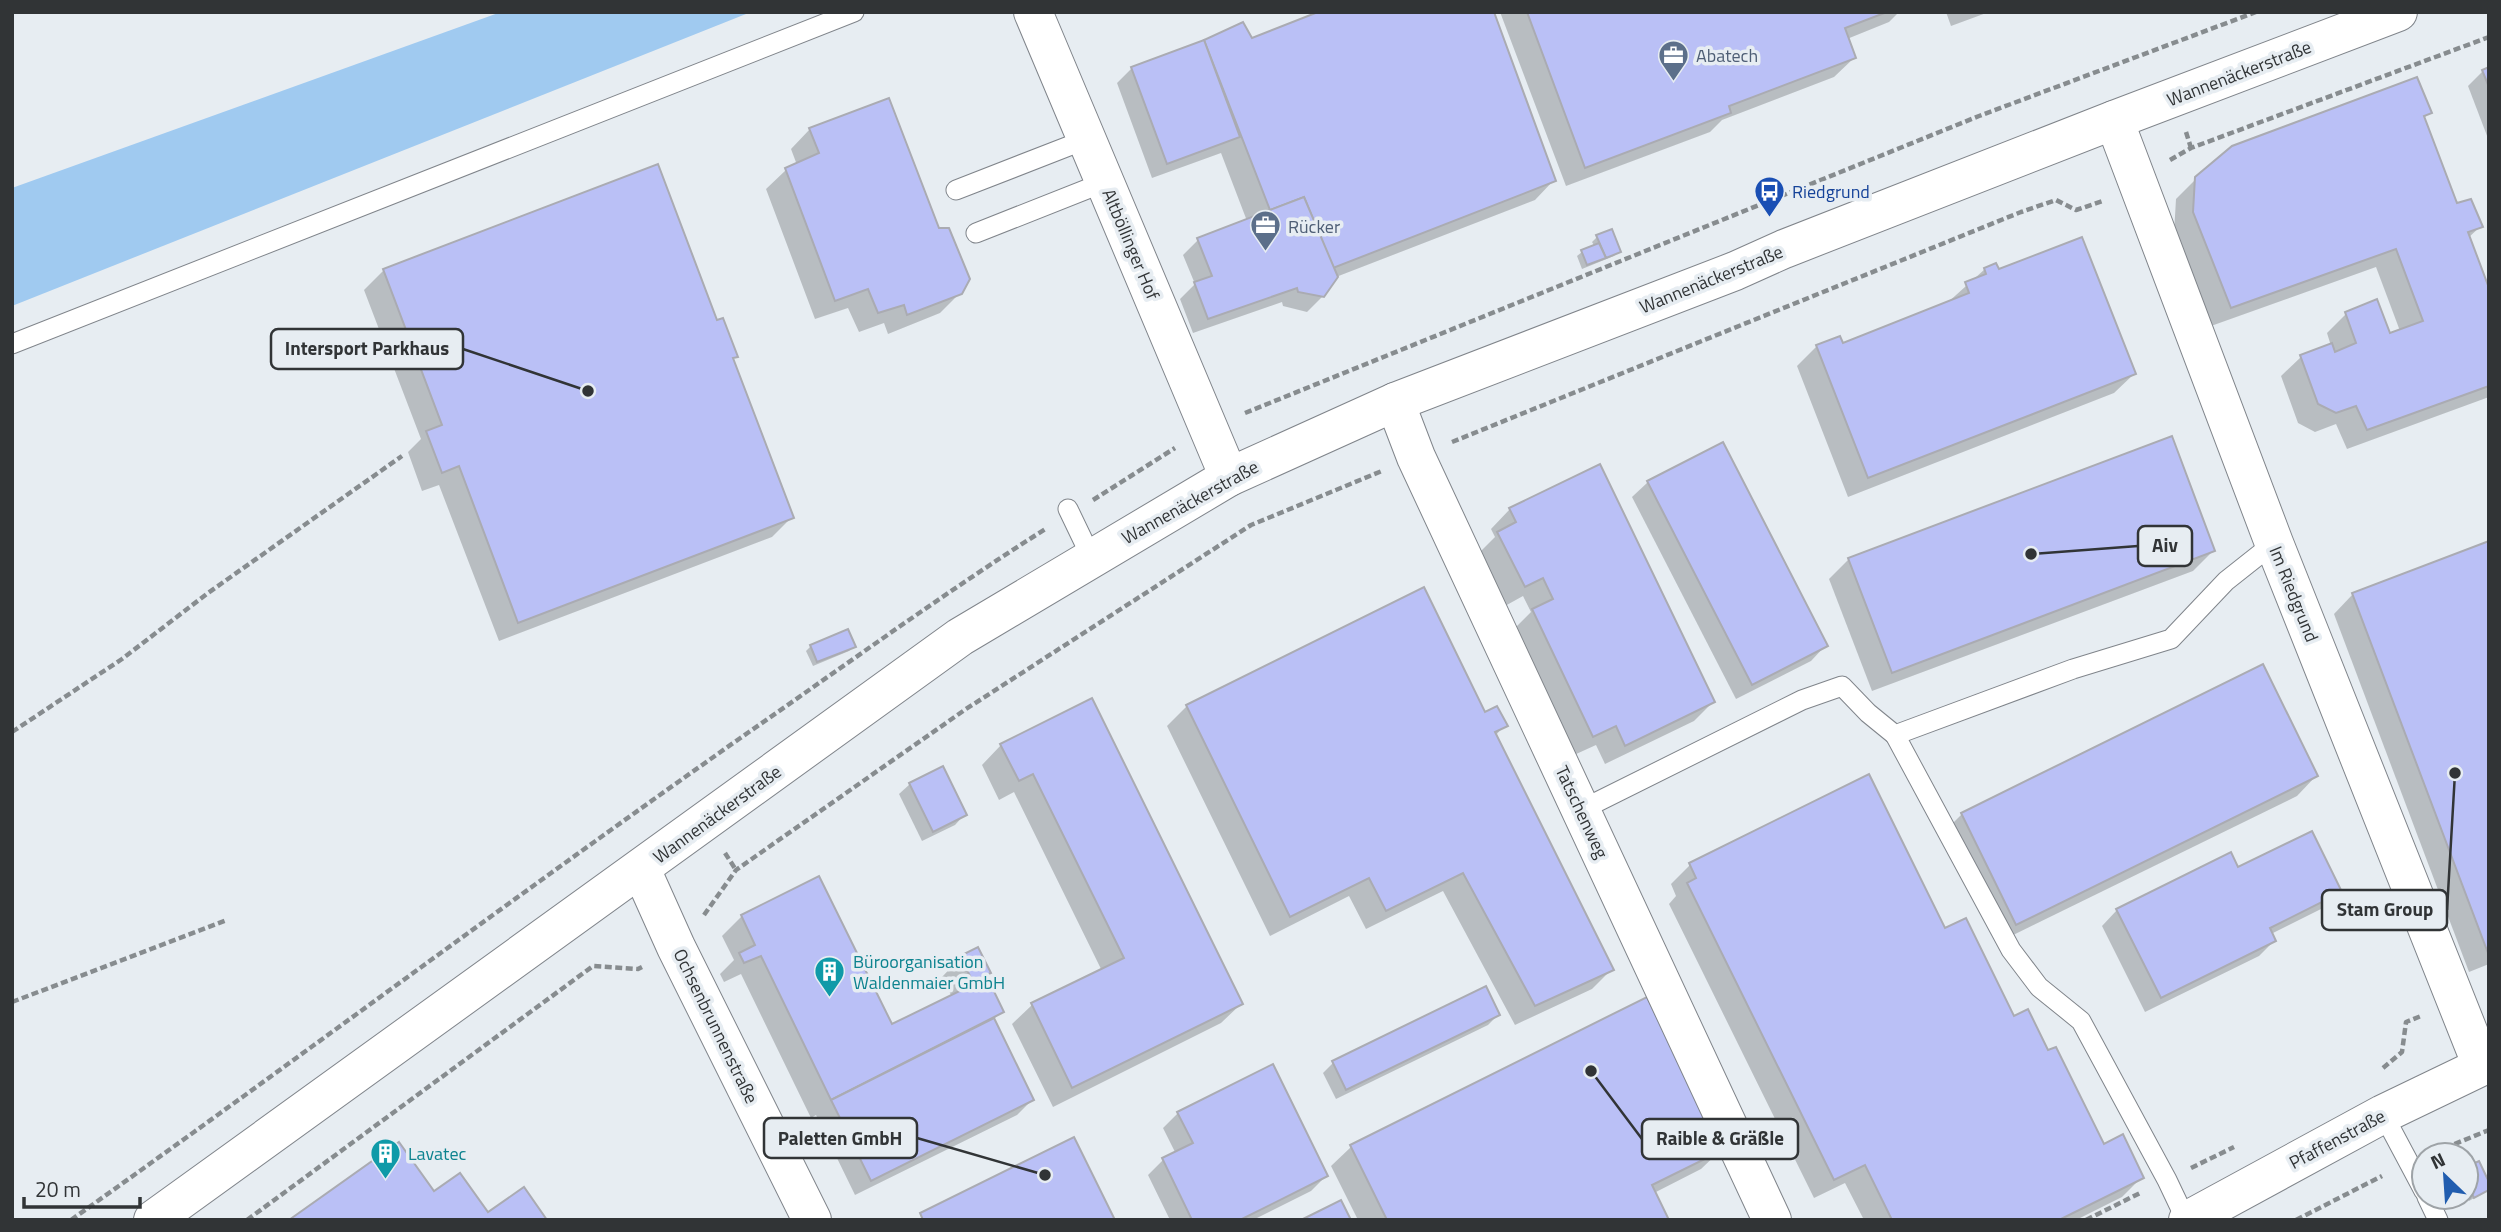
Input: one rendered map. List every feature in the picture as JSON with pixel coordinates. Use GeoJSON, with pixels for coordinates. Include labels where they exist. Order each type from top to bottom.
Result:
{"type":"FeatureCollection","features":[{"type":"Feature","properties":{"kind":"street","name":"Altböllinger Hof"},"geometry":{"type":"LineString","coordinates":[[1033,12],[1229,477]]}},
{"type":"Feature","properties":{"kind":"street","name":"Wannenäckerstraße"},"geometry":{"type":"LineString","coordinates":[[153,1220],[960,637],[1229,477],[1395,402],[1735,271],[1784,249],[2114,120],[2398,12]]}},
{"type":"Feature","properties":{"kind":"street","name":"Im Riedgrund"},"geometry":{"type":"LineString","coordinates":[[2114,120],[2274,543],[2456,1002],[2486,1065]]}},
{"type":"Feature","properties":{"kind":"street","name":"Tatschenweg"},"geometry":{"type":"LineString","coordinates":[[1395,402],[1416,457],[1772,1220]]}},
{"type":"Feature","properties":{"kind":"street","name":"Ochsenbrunnenstraße"},"geometry":{"type":"LineString","coordinates":[[641,869],[676,947],[812,1220]]}},
{"type":"Feature","properties":{"kind":"street","name":"Pfaffenstraße"},"geometry":{"type":"LineString","coordinates":[[2187,1220],[2383,1114],[2486,1065]]}},
{"type":"Feature","properties":{"kind":"lane"},"geometry":{"type":"LineString","coordinates":[[12,344],[854,12]]}},
{"type":"Feature","properties":{"kind":"lane"},"geometry":{"type":"LineString","coordinates":[[956,190],[1087,139]]}},
{"type":"Feature","properties":{"kind":"lane"},"geometry":{"type":"LineString","coordinates":[[976,233],[1105,182]]}},
{"type":"Feature","properties":{"kind":"lane"},"geometry":{"type":"LineString","coordinates":[[1068,509],[1092,559]]}},
{"type":"Feature","properties":{"kind":"lane"},"geometry":{"type":"LineString","coordinates":[[1895,735],[2073,669],[2171,639],[2225,581],[2274,543]]}},
{"type":"Feature","properties":{"kind":"lane"},"geometry":{"type":"LineString","coordinates":[[1581,810],[1802,700],[1842,686],[1868,713],[1895,735],[2011,950],[2039,987],[2081,1021],[2187,1220]]}},
{"type":"Feature","properties":{"kind":"lane"},"geometry":{"type":"LineString","coordinates":[[2383,1114],[2410,1148]]}},
{"type":"Feature","properties":{"kind":"path"},"geometry":{"type":"LineString","coordinates":[[247,1220],[593,966],[638,969],[676,947],[694,928],[736,870],[966,709],[1251,525],[2021,212],[2056,200],[2076,210],[2140,190],[2155,182],[2169,161],[2191,148],[2489,37]]}},
{"type":"Feature","properties":{"kind":"path"},"geometry":{"type":"LineString","coordinates":[[12,732],[122,659],[208,593],[402,456]]}},
{"type":"Feature","properties":{"kind":"path"},"geometry":{"type":"LineString","coordinates":[[12,1002],[227,920]]}},
{"type":"Feature","properties":{"kind":"path"},"geometry":{"type":"LineString","coordinates":[[2378,1073],[2402,1052],[2406,1022],[2456,1002]]}},
{"type":"Feature","properties":{"kind":"path"},"geometry":{"type":"LineString","coordinates":[[2462,1141],[2489,1130]]}},
{"type":"Feature","properties":{"kind":"path"},"geometry":{"type":"LineString","coordinates":[[2085,1220],[2239,1144]]}},
{"type":"Feature","properties":{"kind":"path"},"geometry":{"type":"LineString","coordinates":[[2296,1220],[2410,1163]]}},
{"type":"Feature","properties":{"kind":"shaded area"},"geometry":{"type":"Polygon","coordinates":[[[501,12],[751,12],[12,306],[12,188],[501,12]]]}},
{"type":"Feature","properties":{"kind":"building"},"geometry":{"type":"Polygon","coordinates":[[[1318,12],[1494,12],[1556,181],[1333,268],[1304,197],[1270,210],[1204,40],[1243,22],[1252,38],[1318,12]]]}},
{"type":"Feature","properties":{"kind":"building","name":"Abatech"},"geometry":{"type":"Polygon","coordinates":[[[1527,12],[1887,12],[1845,28],[1856,58],[1729,106],[1731,113],[1585,168],[1527,12]]]}},
{"type":"Feature","properties":{"kind":"building"},"geometry":{"type":"Polygon","coordinates":[[[1204,40],[1240,137],[1167,164],[1131,67],[1204,40]]]}},
{"type":"Feature","properties":{"kind":"building"},"geometry":{"type":"Polygon","coordinates":[[[2489,67],[2489,87],[2482,70],[2489,67]]]}},
{"type":"Feature","properties":{"kind":"building"},"geometry":{"type":"Polygon","coordinates":[[[2417,77],[2432,113],[2424,116],[2457,203],[2471,199],[2483,227],[2468,232],[2489,288],[2489,386],[2367,430],[2356,406],[2336,413],[2318,404],[2300,355],[2332,343],[2335,352],[2356,343],[2345,312],[2377,299],[2390,333],[2423,321],[2396,249],[2231,308],[2193,212],[2195,177],[2232,146],[2417,77]]]}},
{"type":"Feature","properties":{"kind":"building"},"geometry":{"type":"Polygon","coordinates":[[[889,98],[939,228],[949,228],[970,279],[962,294],[907,315],[904,305],[878,313],[868,289],[835,301],[785,168],[819,153],[809,128],[889,98]]]}},
{"type":"Feature","properties":{"kind":"building"},"geometry":{"type":"Polygon","coordinates":[[[658,164],[717,320],[723,318],[738,357],[733,358],[794,518],[518,623],[459,466],[442,473],[426,431],[442,425],[383,269],[658,164]]]}},
{"type":"Feature","properties":{"kind":"building","name":"Rücker"},"geometry":{"type":"Polygon","coordinates":[[[1304,197],[1338,277],[1324,297],[1298,292],[1297,288],[1208,319],[1194,282],[1212,276],[1197,238],[1304,197]]]}},
{"type":"Feature","properties":{"kind":"building"},"geometry":{"type":"Polygon","coordinates":[[[1612,229],[1621,252],[1606,258],[1596,235],[1612,229]]]}},
{"type":"Feature","properties":{"kind":"building"},"geometry":{"type":"Polygon","coordinates":[[[2082,237],[2136,374],[1868,478],[1816,345],[1840,336],[1843,343],[1969,293],[1965,282],[1986,274],[1984,268],[1996,263],[1999,269],[2082,237]]]}},
{"type":"Feature","properties":{"kind":"building"},"geometry":{"type":"Polygon","coordinates":[[[1599,243],[1606,258],[1587,265],[1581,250],[1599,243]]]}},
{"type":"Feature","properties":{"kind":"building"},"geometry":{"type":"Polygon","coordinates":[[[2172,436],[2215,551],[1892,673],[1848,558],[2172,436]]]}},
{"type":"Feature","properties":{"kind":"building"},"geometry":{"type":"Polygon","coordinates":[[[1723,442],[1828,646],[1752,685],[1647,481],[1723,442]]]}},
{"type":"Feature","properties":{"kind":"building"},"geometry":{"type":"Polygon","coordinates":[[[1600,464],[1715,702],[1625,746],[1616,726],[1593,737],[1532,609],[1553,599],[1543,578],[1525,587],[1497,532],[1516,522],[1509,508],[1600,464]]]}},
{"type":"Feature","properties":{"kind":"building"},"geometry":{"type":"Polygon","coordinates":[[[2489,541],[2489,953],[2488,953],[2352,593],[2489,541]]]}},
{"type":"Feature","properties":{"kind":"building"},"geometry":{"type":"Polygon","coordinates":[[[1424,587],[1485,712],[1497,706],[1508,726],[1495,732],[1614,970],[1535,1006],[1463,873],[1386,911],[1369,878],[1290,917],[1186,705],[1424,587]]]}},
{"type":"Feature","properties":{"kind":"building"},"geometry":{"type":"Polygon","coordinates":[[[848,629],[856,647],[817,662],[810,645],[848,629]]]}},
{"type":"Feature","properties":{"kind":"building"},"geometry":{"type":"Polygon","coordinates":[[[2263,664],[2318,776],[2016,925],[1961,813],[2263,664]]]}},
{"type":"Feature","properties":{"kind":"building"},"geometry":{"type":"Polygon","coordinates":[[[1092,698],[1243,1004],[1072,1088],[1031,1003],[1124,958],[1033,774],[1019,781],[1000,744],[1092,698]]]}},
{"type":"Feature","properties":{"kind":"building"},"geometry":{"type":"Polygon","coordinates":[[[943,766],[967,815],[933,832],[909,783],[943,766]]]}},
{"type":"Feature","properties":{"kind":"building"},"geometry":{"type":"Polygon","coordinates":[[[1869,774],[1945,928],[1966,918],[2014,1016],[2028,1009],[2048,1050],[2056,1047],[2104,1144],[2123,1134],[2144,1178],[2059,1220],[1892,1220],[1865,1165],[1834,1180],[1687,883],[1696,878],[1689,863],[1869,774]]]}},
{"type":"Feature","properties":{"kind":"building"},"geometry":{"type":"Polygon","coordinates":[[[2312,831],[2342,892],[2270,928],[2276,941],[2161,998],[2116,909],[2231,852],[2238,867],[2312,831]]]}},
{"type":"Feature","properties":{"kind":"building","name":"Büroorganisation Waldenmaier GmbH"},"geometry":{"type":"Polygon","coordinates":[[[819,876],[892,1024],[974,984],[960,956],[978,947],[991,973],[986,975],[1004,1012],[831,1100],[761,956],[744,963],[739,953],[755,945],[741,915],[819,876]]]}},
{"type":"Feature","properties":{"kind":"building"},"geometry":{"type":"Polygon","coordinates":[[[1486,986],[1500,1015],[1346,1090],[1332,1061],[1486,986]]]}},
{"type":"Feature","properties":{"kind":"building"},"geometry":{"type":"Polygon","coordinates":[[[1647,997],[1723,1150],[1652,1185],[1669,1220],[1387,1220],[1350,1145],[1647,997]]]}},
{"type":"Feature","properties":{"kind":"building"},"geometry":{"type":"Polygon","coordinates":[[[994,1018],[1034,1100],[871,1181],[831,1100],[994,1018]]]}},
{"type":"Feature","properties":{"kind":"building"},"geometry":{"type":"Polygon","coordinates":[[[1273,1064],[1328,1176],[1240,1220],[1192,1220],[1162,1158],[1193,1143],[1177,1112],[1273,1064]]]}},
{"type":"Feature","properties":{"kind":"building"},"geometry":{"type":"Polygon","coordinates":[[[1074,1137],[1115,1220],[923,1220],[920,1213],[1074,1137]]]}},
{"type":"Feature","properties":{"kind":"building","name":"Lavatec"},"geometry":{"type":"Polygon","coordinates":[[[399,1142],[434,1191],[460,1173],[488,1212],[524,1187],[547,1220],[289,1220],[399,1142]]]}},
{"type":"Feature","properties":{"kind":"building"},"geometry":{"type":"Polygon","coordinates":[[[2480,1163],[2489,1182],[2489,1190],[2480,1195],[2480,1163]]]}},
{"type":"Feature","properties":{"kind":"building"},"geometry":{"type":"Polygon","coordinates":[[[1341,1200],[1351,1220],[1301,1220],[1341,1200]]]}},
{"type":"Feature","properties":{"kind":"place","name":"Abatech"},"geometry":{"type":"Point","coordinates":[1673,82]}},
{"type":"Feature","properties":{"kind":"place","name":"Riedgrund"},"geometry":{"type":"Point","coordinates":[1769,218]}},
{"type":"Feature","properties":{"kind":"place","name":"Rücker"},"geometry":{"type":"Point","coordinates":[1265,253]}},
{"type":"Feature","properties":{"kind":"place","name":"Intersport Parkhaus"},"geometry":{"type":"Point","coordinates":[588,391]}},
{"type":"Feature","properties":{"kind":"place","name":"Aiv"},"geometry":{"type":"Point","coordinates":[2031,554]}},
{"type":"Feature","properties":{"kind":"place","name":"Stam Group"},"geometry":{"type":"Point","coordinates":[2455,773]}},
{"type":"Feature","properties":{"kind":"place","name":"Büroorganisation Waldenmaier GmbH"},"geometry":{"type":"Point","coordinates":[830,998]}},
{"type":"Feature","properties":{"kind":"place","name":"Raible & Gräßle"},"geometry":{"type":"Point","coordinates":[1591,1071]}},
{"type":"Feature","properties":{"kind":"place","name":"Paletten GmbH"},"geometry":{"type":"Point","coordinates":[1045,1175]}},
{"type":"Feature","properties":{"kind":"place","name":"Lavatec"},"geometry":{"type":"Point","coordinates":[385,1180]}}]}
